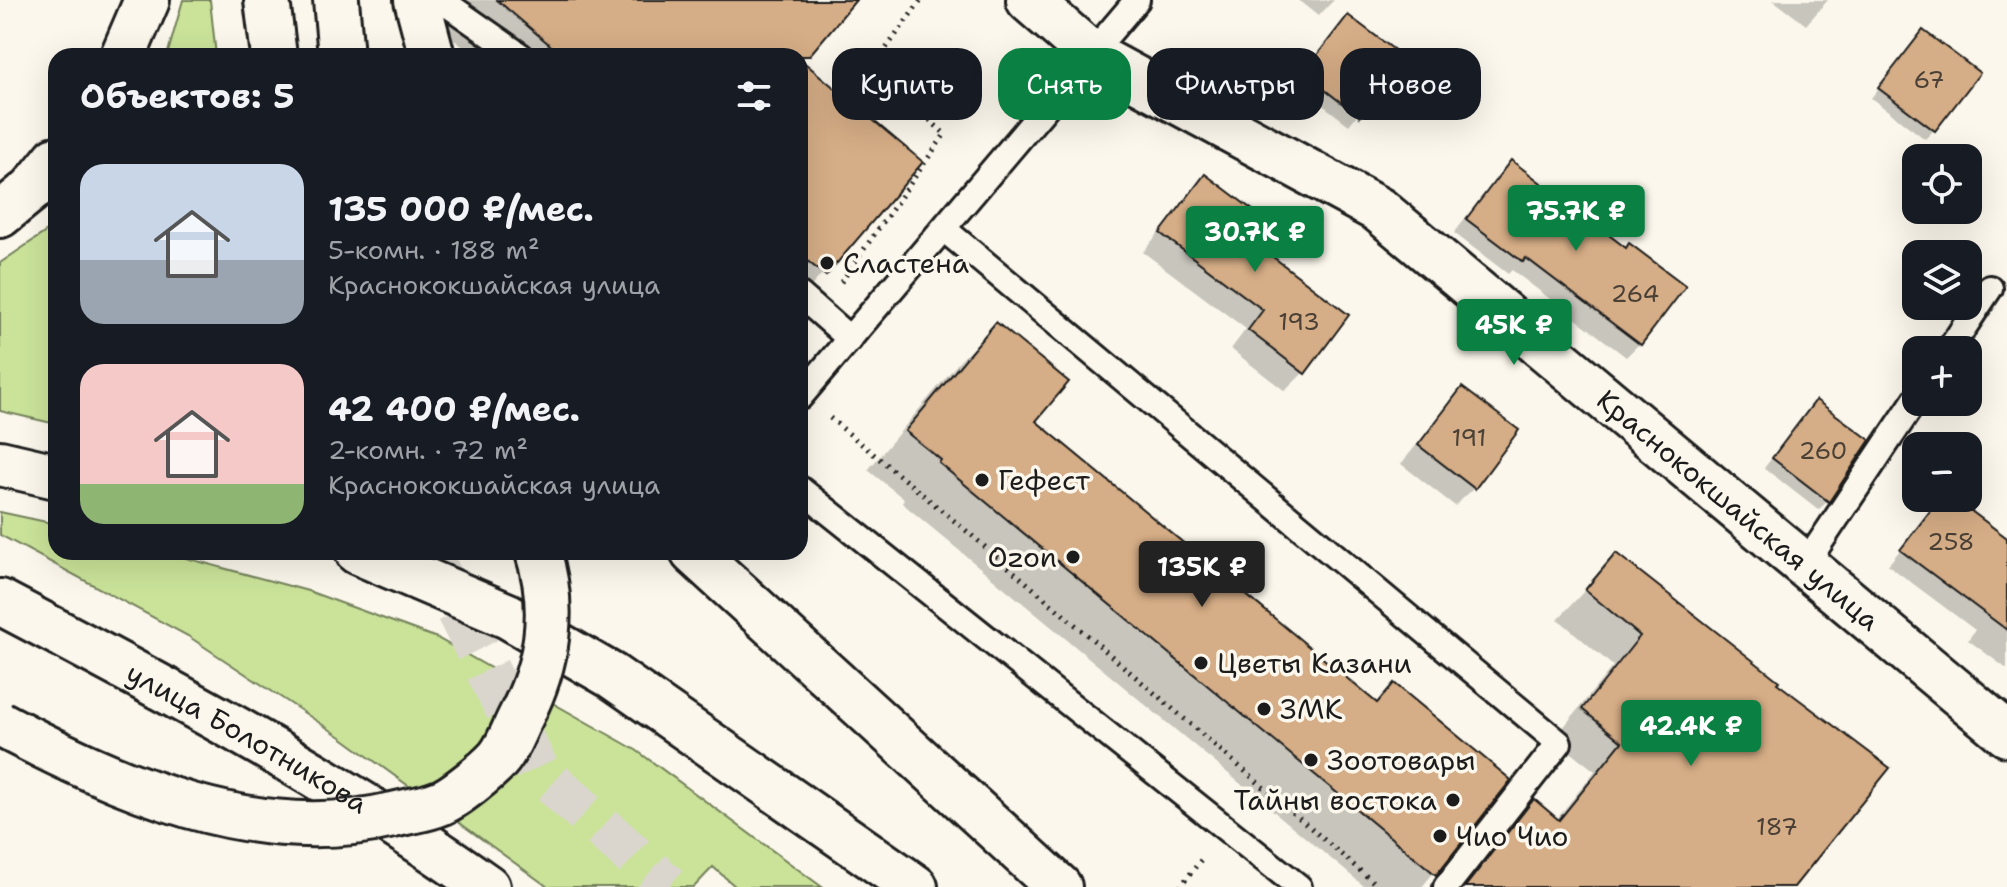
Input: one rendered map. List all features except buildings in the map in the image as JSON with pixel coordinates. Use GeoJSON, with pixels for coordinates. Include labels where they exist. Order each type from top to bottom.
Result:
{"type":"FeatureCollection","features":[{"type":"Feature","properties":{"kind":"main road"},"geometry":{"type":"LineString","coordinates":[[126,48],[147,0]]}},
{"type":"Feature","properties":{"kind":"main road"},"geometry":{"type":"LineString","coordinates":[[267,0],[273,48]]}},
{"type":"Feature","properties":{"kind":"main road"},"geometry":{"type":"LineString","coordinates":[[336,0],[340,48]]}},
{"type":"Feature","properties":{"kind":"main road"},"geometry":{"type":"LineString","coordinates":[[417,0],[430,48]]}},
{"type":"Feature","properties":{"kind":"main road","name":"Краснококшайская улица"},"geometry":{"type":"LineString","coordinates":[[1029,0],[1084,48]]}},
{"type":"Feature","properties":{"kind":"main road","name":"Краснококшайская улица"},"geometry":{"type":"LineString","coordinates":[[1131,76],[1379,210],[2007,734]]}},
{"type":"Feature","properties":{"kind":"main road"},"geometry":{"type":"LineString","coordinates":[[0,215],[32,189],[48,169]]}},
{"type":"Feature","properties":{"kind":"main road"},"geometry":{"type":"LineString","coordinates":[[0,463],[48,474]]}},
{"type":"Feature","properties":{"kind":"main road"},"geometry":{"type":"LineString","coordinates":[[377,560],[508,616],[612,676],[915,887]]}},
{"type":"Feature","properties":{"kind":"main road"},"geometry":{"type":"LineString","coordinates":[[0,724],[164,799],[265,824],[356,824],[443,802],[499,758],[539,681],[549,627],[541,560]]}},
{"type":"Feature","properties":{"kind":"main road"},"geometry":{"type":"LineString","coordinates":[[702,560],[1059,887]]}},
{"type":"Feature","properties":{"kind":"main road","name":"улица Болотникова"},"geometry":{"type":"LineString","coordinates":[[0,602],[188,700],[439,853],[487,887]]}},
{"type":"Feature","properties":{"kind":"lane"},"geometry":{"type":"LineString","coordinates":[[441,0],[510,48]]}},
{"type":"Feature","properties":{"kind":"lane"},"geometry":{"type":"LineString","coordinates":[[1098,48],[1137,0]]}},
{"type":"Feature","properties":{"kind":"lane"},"geometry":{"type":"LineString","coordinates":[[808,388],[1037,120]]}},
{"type":"Feature","properties":{"kind":"lane"},"geometry":{"type":"LineString","coordinates":[[945,230],[1559,743],[1446,887]]}},
{"type":"Feature","properties":{"kind":"lane"},"geometry":{"type":"LineString","coordinates":[[1958,336],[1990,288]]}},
{"type":"Feature","properties":{"kind":"lane"},"geometry":{"type":"LineString","coordinates":[[808,302],[850,339]]}},
{"type":"Feature","properties":{"kind":"lane"},"geometry":{"type":"LineString","coordinates":[[1805,565],[1905,416]]}},
{"type":"Feature","properties":{"kind":"lane"},"geometry":{"type":"LineString","coordinates":[[808,495],[1299,887]]}},
{"type":"Feature","properties":{"kind":"path"},"geometry":{"type":"LineString","coordinates":[[820,312],[945,134],[872,68],[921,0]]}},
{"type":"Feature","properties":{"kind":"path"},"geometry":{"type":"LineString","coordinates":[[808,402],[981,543],[1379,887]]}},
{"type":"Feature","properties":{"kind":"path"},"geometry":{"type":"LineString","coordinates":[[1180,887],[1207,852]]}},
{"type":"Feature","properties":{"kind":"green space"},"geometry":{"type":"Polygon","coordinates":[[[183,0],[210,0],[215,48],[169,48],[183,0]]]}},
{"type":"Feature","properties":{"kind":"green space"},"geometry":{"type":"Polygon","coordinates":[[[48,230],[48,422],[0,411],[0,263],[48,230]]]}},
{"type":"Feature","properties":{"kind":"green space"},"geometry":{"type":"Polygon","coordinates":[[[0,512],[48,522],[48,560],[194,560],[308,591],[437,638],[636,750],[822,887],[736,887],[713,867],[694,887],[548,887],[341,737],[188,636],[0,535],[0,512]]]}},
{"type":"Feature","properties":{"kind":"tunnel"},"geometry":{"type":"LineString","coordinates":[[432,560],[537,769],[668,887]]}},
{"type":"Feature","properties":{"kind":"place","name":"Сластена"},"geometry":{"type":"Point","coordinates":[827,263]}},
{"type":"Feature","properties":{"kind":"place","name":"Гефест"},"geometry":{"type":"Point","coordinates":[982,480]}},
{"type":"Feature","properties":{"kind":"place","name":"Ozon"},"geometry":{"type":"Point","coordinates":[1073,557]}},
{"type":"Feature","properties":{"kind":"place","name":"Цветы Казани"},"geometry":{"type":"Point","coordinates":[1201,663]}},
{"type":"Feature","properties":{"kind":"place","name":"ЗМК"},"geometry":{"type":"Point","coordinates":[1264,709]}},
{"type":"Feature","properties":{"kind":"place","name":"Зоотовары"},"geometry":{"type":"Point","coordinates":[1311,760]}},
{"type":"Feature","properties":{"kind":"place","name":"Тайны востока"},"geometry":{"type":"Point","coordinates":[1453,800]}},
{"type":"Feature","properties":{"kind":"place","name":"Чио Чио"},"geometry":{"type":"Point","coordinates":[1440,836]}}]}
